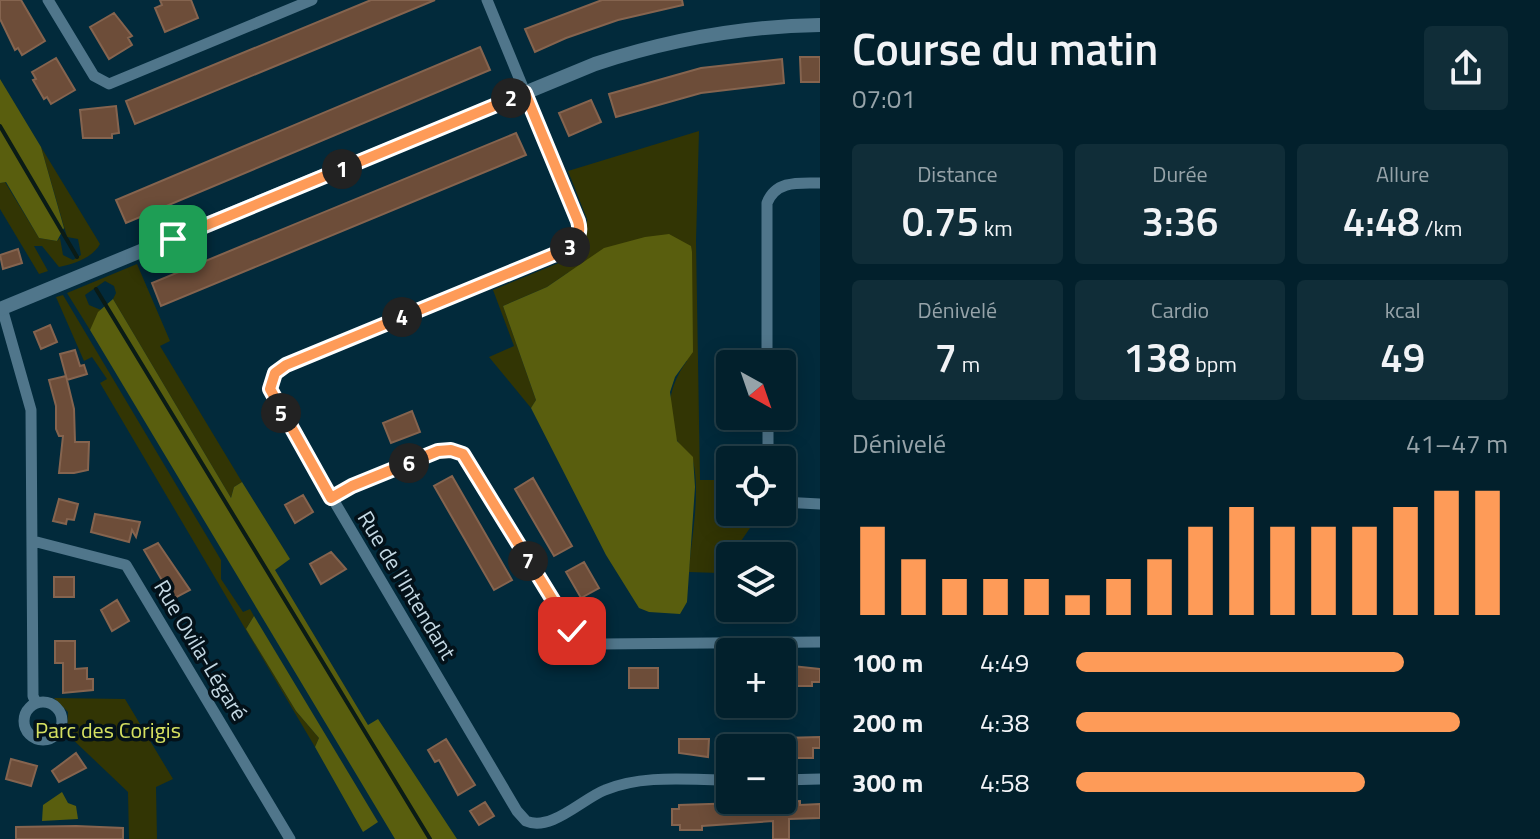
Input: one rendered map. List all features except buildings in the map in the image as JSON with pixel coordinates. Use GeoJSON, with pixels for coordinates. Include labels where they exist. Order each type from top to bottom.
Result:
{"type":"FeatureCollection","features":[{"type":"Feature","properties":{"kind":"street"},"geometry":{"type":"LineString","coordinates":[[48,0],[94,76],[109,84],[312,0]]}},
{"type":"Feature","properties":{"kind":"street","name":"Rue de l'Intendant"},"geometry":{"type":"LineString","coordinates":[[487,0],[578,221],[578,237],[565,250],[279,369],[270,384],[272,396],[517,811],[531,823],[544,823],[604,790],[626,783],[716,780]]}},
{"type":"Feature","properties":{"kind":"street"},"geometry":{"type":"LineString","coordinates":[[36,703],[33,696],[30,402],[1,309],[595,64],[671,42],[742,29],[820,25]]}},
{"type":"Feature","properties":{"kind":"street"},"geometry":{"type":"LineString","coordinates":[[767,350],[767,203],[781,186],[820,183]]}},
{"type":"Feature","properties":{"kind":"street"},"geometry":{"type":"LineString","coordinates":[[331,498],[352,486],[438,451],[456,451],[471,464],[566,625],[579,638],[602,644],[820,642]]}},
{"type":"Feature","properties":{"kind":"street"},"geometry":{"type":"LineString","coordinates":[[796,503],[820,504]]}},
{"type":"Feature","properties":{"kind":"street","name":"Rue Ovila-Légaré"},"geometry":{"type":"LineString","coordinates":[[33,541],[126,565],[290,839]]}},
{"type":"Feature","properties":{"kind":"street"},"geometry":{"type":"LineString","coordinates":[[796,780],[820,779]]}},
{"type":"Feature","properties":{"kind":"green space"},"geometry":{"type":"Polygon","coordinates":[[[699,131],[696,241],[700,480],[716,480],[716,526],[751,526],[740,542],[716,542],[716,573],[689,572],[696,502],[695,474],[692,458],[673,432],[669,411],[672,389],[687,361],[569,272],[547,287],[503,306],[536,400],[531,408],[489,357],[514,346],[493,290],[566,260],[586,242],[587,219],[568,171],[699,131]]]}},
{"type":"Feature","properties":{"kind":"green space"},"geometry":{"type":"Polygon","coordinates":[[[41,147],[100,244],[83,259],[59,267],[42,246],[34,246],[48,271],[39,274],[0,209],[0,183],[5,182],[39,238],[57,241],[60,238],[63,255],[73,260],[81,255],[78,239],[67,237],[41,147]]]}},
{"type":"Feature","properties":{"kind":"green space"},"geometry":{"type":"Polygon","coordinates":[[[137,264],[170,341],[160,346],[242,482],[234,487],[231,498],[113,299],[116,293],[114,286],[105,281],[85,295],[89,305],[101,310],[90,330],[67,293],[137,264]]]}},
{"type":"Feature","properties":{"kind":"green space"},"geometry":{"type":"Polygon","coordinates":[[[63,295],[221,560],[221,579],[243,612],[250,609],[254,616],[246,629],[296,711],[319,738],[315,747],[100,383],[107,379],[92,357],[84,361],[56,297],[63,295]]]}},
{"type":"Feature","properties":{"kind":"green space","name":"Parc des Corigis"},"geometry":{"type":"Polygon","coordinates":[[[54,698],[125,699],[173,779],[156,787],[157,839],[129,839],[128,792],[67,734],[68,712],[54,698]]]}},
{"type":"Feature","properties":{"kind":"shaded area"},"geometry":{"type":"Polygon","coordinates":[[[0,79],[41,147],[64,228],[57,241],[39,238],[6,182],[0,183],[0,79]]]}},
{"type":"Feature","properties":{"kind":"shaded area"},"geometry":{"type":"Polygon","coordinates":[[[669,234],[691,246],[692,252],[693,352],[675,377],[670,392],[677,441],[693,457],[695,487],[687,602],[680,614],[649,612],[639,608],[606,555],[531,408],[536,400],[503,306],[547,287],[604,248],[669,234]]]}},
{"type":"Feature","properties":{"kind":"shaded area"},"geometry":{"type":"Polygon","coordinates":[[[113,299],[231,498],[234,487],[242,482],[290,559],[275,570],[368,725],[378,719],[457,839],[395,839],[90,330],[98,312],[113,299]]]}},
{"type":"Feature","properties":{"kind":"shaded area"},"geometry":{"type":"Polygon","coordinates":[[[254,616],[378,822],[363,832],[315,747],[319,738],[296,711],[246,629],[254,616]]]}},
{"type":"Feature","properties":{"kind":"shaded area"},"geometry":{"type":"Polygon","coordinates":[[[62,792],[68,803],[76,806],[78,819],[42,821],[43,805],[62,792]]]}},
{"type":"Feature","properties":{"kind":"waterway"},"geometry":{"type":"LineString","coordinates":[[0,126],[77,257]]}},
{"type":"Feature","properties":{"kind":"waterway"},"geometry":{"type":"LineString","coordinates":[[96,289],[430,839]]}},
{"type":"Feature","properties":{"kind":"route"},"geometry":{"type":"LineString","coordinates":[[173,239],[525,93],[580,226],[575,242],[565,250],[286,365],[275,373],[270,389],[275,403],[331,498],[352,486],[438,451],[451,450],[463,454],[572,631]]}}]}
